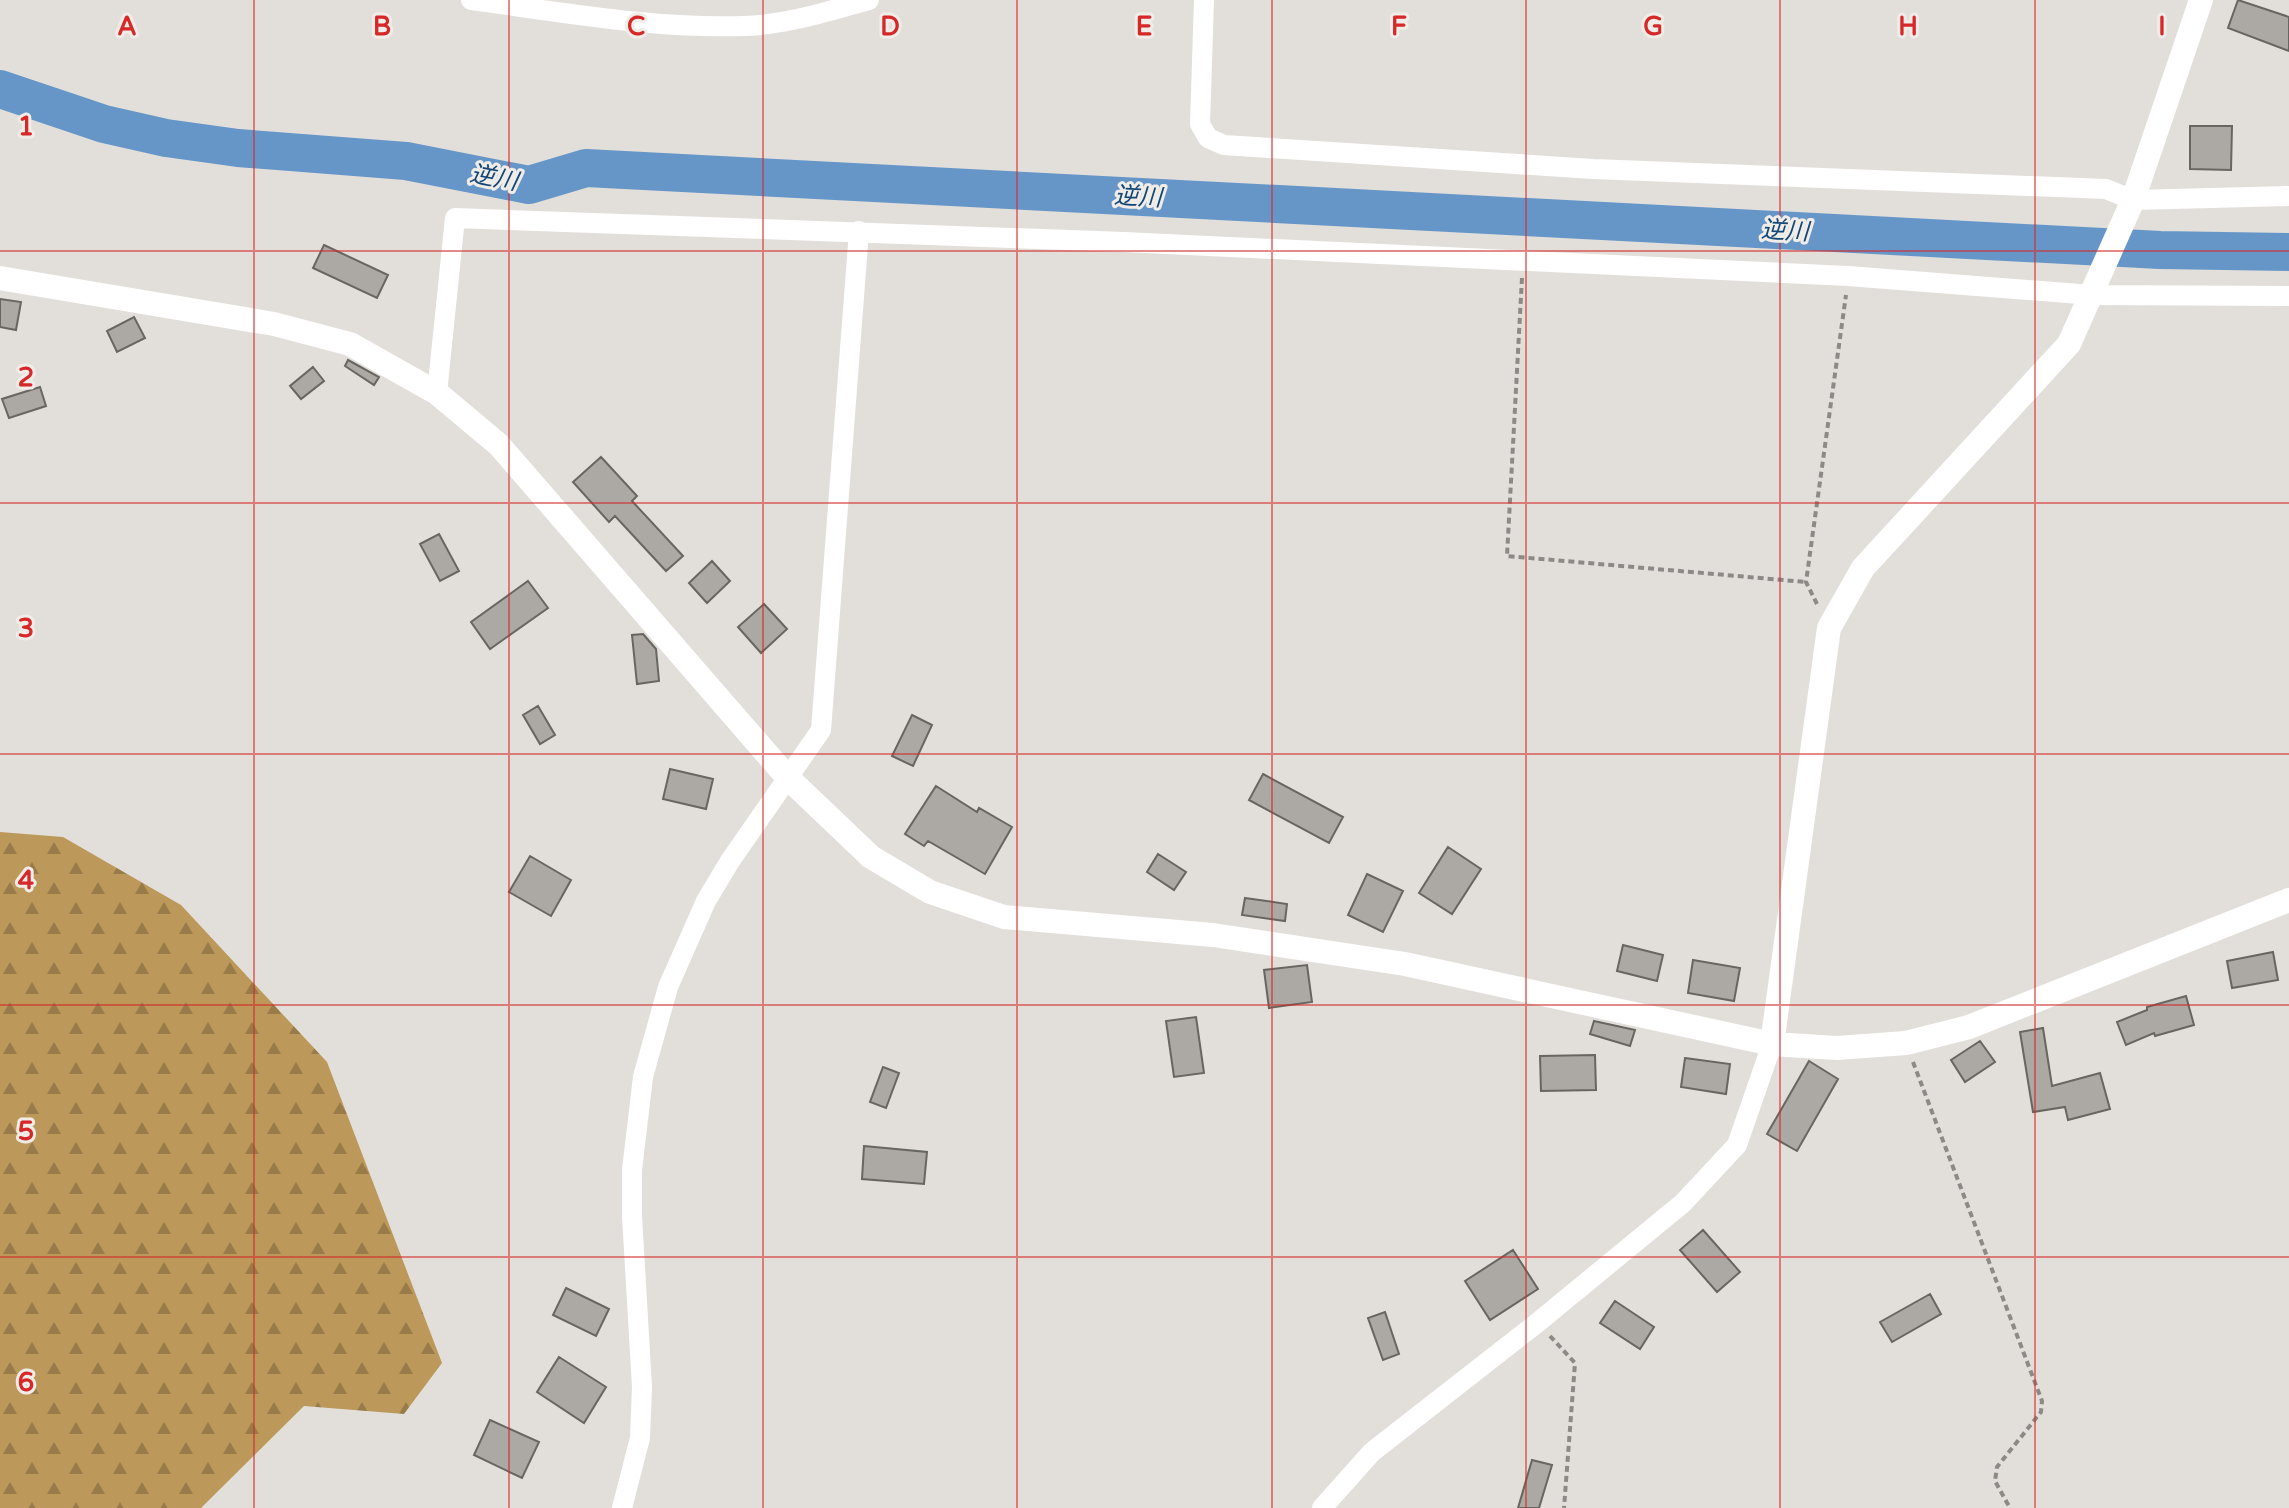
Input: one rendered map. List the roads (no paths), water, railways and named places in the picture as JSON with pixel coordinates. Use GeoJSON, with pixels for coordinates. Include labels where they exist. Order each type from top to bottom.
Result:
{"type":"FeatureCollection","features":[{"type":"Feature","properties":{"kind":"street"},"geometry":{"type":"LineString","coordinates":[[471,0],[646,23],[746,26],[798,18],[869,0]]}},
{"type":"Feature","properties":{"kind":"street"},"geometry":{"type":"LineString","coordinates":[[1204,0],[1200,124],[1208,138],[1224,145],[1593,169],[2106,189],[2133,200],[2289,196]]}},
{"type":"Feature","properties":{"kind":"street"},"geometry":{"type":"LineString","coordinates":[[1322,1508],[1372,1452],[1537,1323],[1683,1203],[1737,1145],[1772,1044],[1829,628],[1863,568],[2069,344],[2133,200],[2201,0]]}},
{"type":"Feature","properties":{"kind":"street"},"geometry":{"type":"LineString","coordinates":[[437,393],[455,218],[859,231],[1848,276],[2092,295],[2289,296]]}},
{"type":"Feature","properties":{"kind":"street"},"geometry":{"type":"LineString","coordinates":[[622,1508],[629,1488],[640,1425],[642,1387],[632,1170],[636,1123],[647,1062],[668,987],[706,901],[730,861],[821,730],[859,231]]}},
{"type":"Feature","properties":{"kind":"street"},"geometry":{"type":"LineString","coordinates":[[0,278],[274,324],[350,344],[437,393],[499,445],[787,777],[871,857],[930,892],[1004,917],[1213,935],[1405,964],[1772,1044],[1837,1048],[1906,1043],[1969,1027],[2289,900]]}},
{"type":"Feature","properties":{"kind":"waterway","name":"逆川"},"geometry":{"type":"LineString","coordinates":[[0,89],[104,124],[166,138],[238,148],[406,161],[529,185],[586,168],[2160,250],[2289,252]]}}]}
